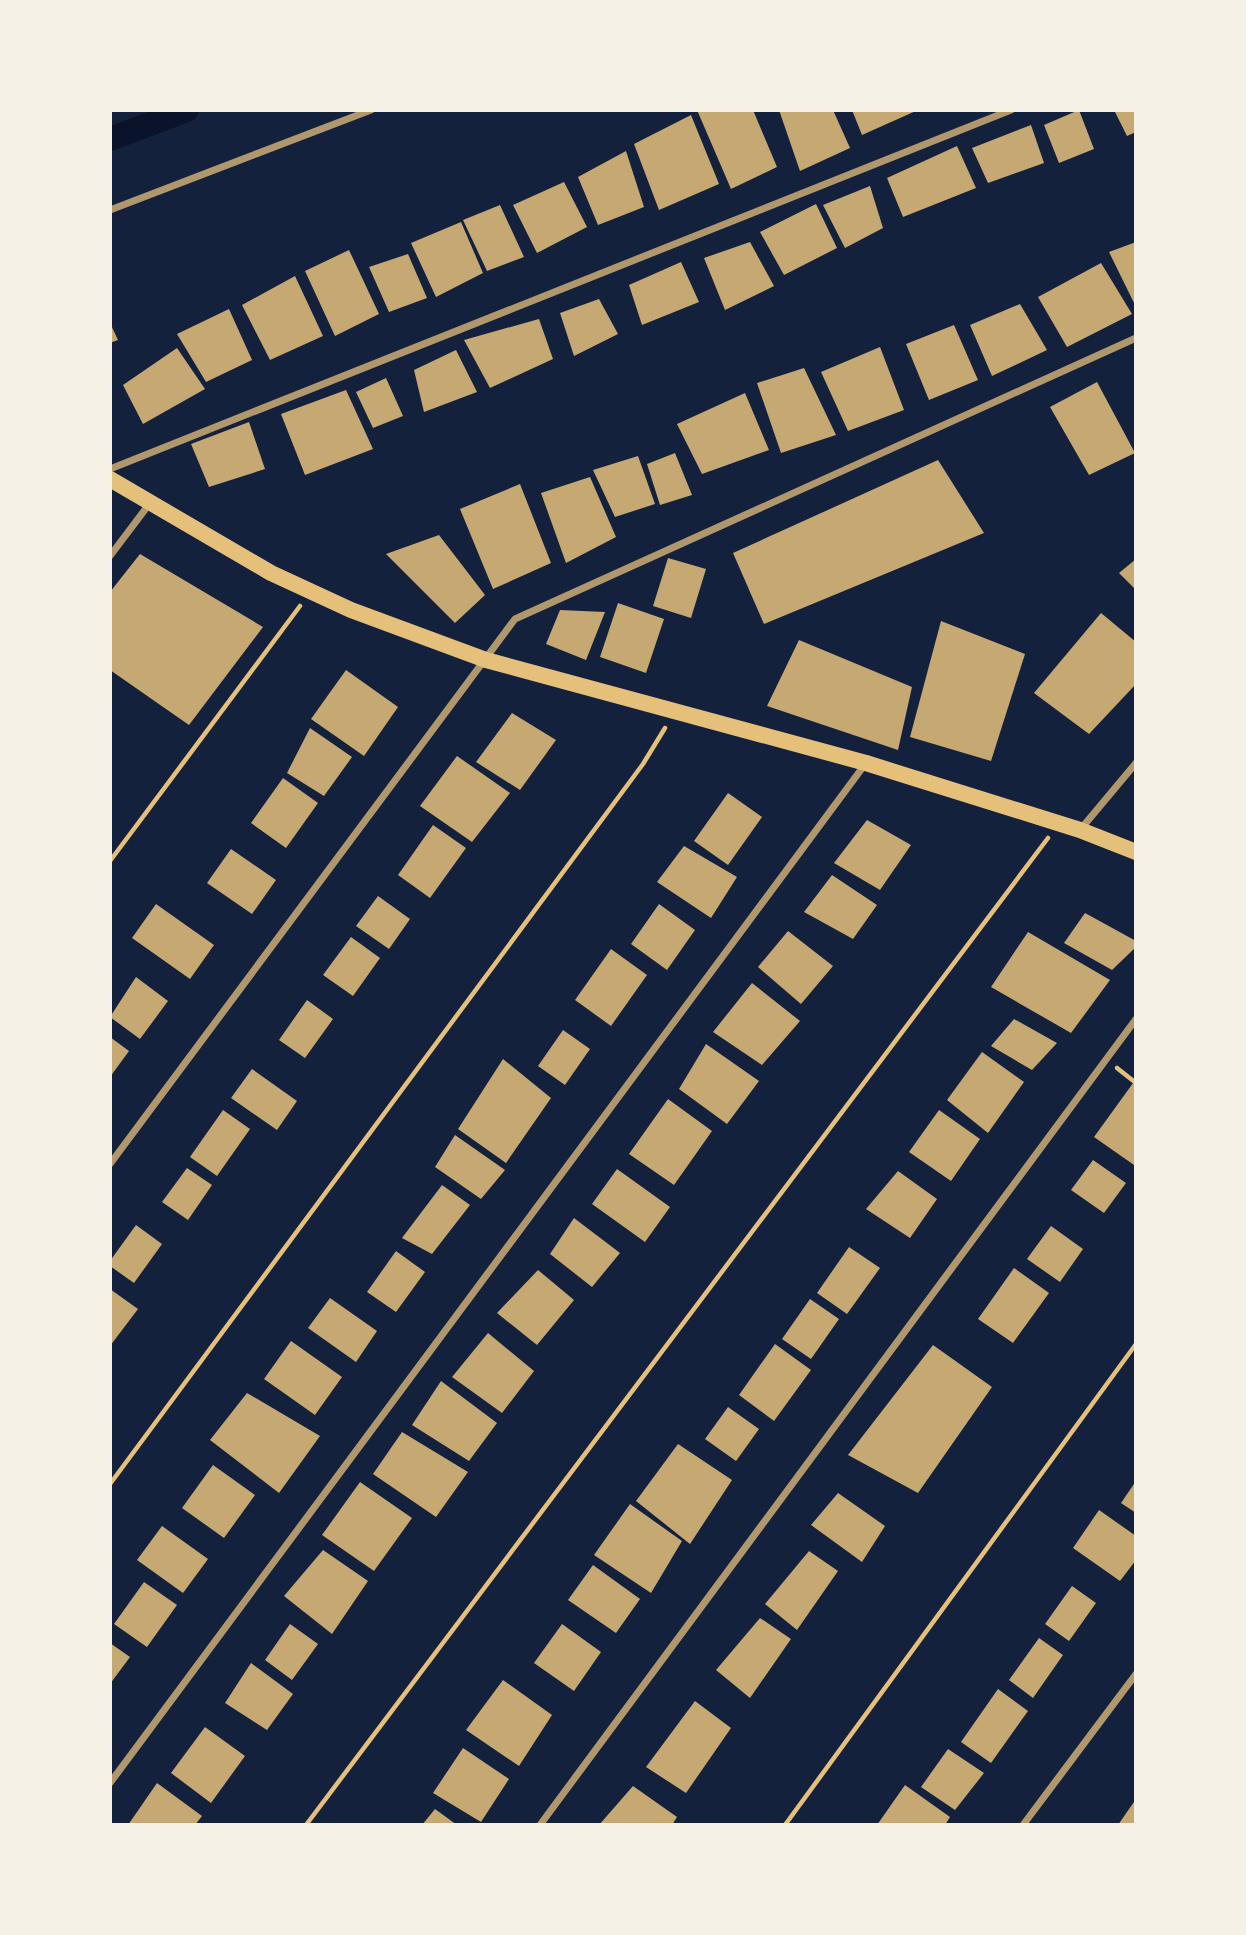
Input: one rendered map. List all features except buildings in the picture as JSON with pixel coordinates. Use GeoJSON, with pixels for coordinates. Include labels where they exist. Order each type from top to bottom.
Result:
{"type":"FeatureCollection","features":[{"type":"Feature","properties":{"kind":"main road"},"geometry":{"type":"LineString","coordinates":[[110,479],[271,573],[310,592],[486,660],[866,764],[1080,830],[1136,852]]}},
{"type":"Feature","properties":{"kind":"street"},"geometry":{"type":"LineString","coordinates":[[110,210],[371,110]]}},
{"type":"Feature","properties":{"kind":"street"},"geometry":{"type":"LineString","coordinates":[[110,469],[1011,110]]}},
{"type":"Feature","properties":{"kind":"street"},"geometry":{"type":"LineString","coordinates":[[110,1164],[515,619],[1136,338]]}},
{"type":"Feature","properties":{"kind":"street"},"geometry":{"type":"LineString","coordinates":[[110,556],[150,503]]}},
{"type":"Feature","properties":{"kind":"street"},"geometry":{"type":"LineString","coordinates":[[1080,830],[1136,763]]}},
{"type":"Feature","properties":{"kind":"street"},"geometry":{"type":"LineString","coordinates":[[110,1783],[866,764]]}},
{"type":"Feature","properties":{"kind":"street"},"geometry":{"type":"LineString","coordinates":[[540,1825],[1136,1019]]}},
{"type":"Feature","properties":{"kind":"street"},"geometry":{"type":"LineString","coordinates":[[1023,1825],[1136,1674]]}},
{"type":"Feature","properties":{"kind":"path"},"geometry":{"type":"LineString","coordinates":[[110,861],[310,592]]}},
{"type":"Feature","properties":{"kind":"path"},"geometry":{"type":"LineString","coordinates":[[110,1484],[643,764],[675,711]]}},
{"type":"Feature","properties":{"kind":"path"},"geometry":{"type":"LineString","coordinates":[[306,1825],[1059,824]]}},
{"type":"Feature","properties":{"kind":"path"},"geometry":{"type":"LineString","coordinates":[[1106,1060],[1136,1083]]}},
{"type":"Feature","properties":{"kind":"path"},"geometry":{"type":"LineString","coordinates":[[785,1825],[1136,1344]]}},
{"type":"Feature","properties":{"kind":"waterway"},"geometry":{"type":"LineString","coordinates":[[110,139],[187,110]]}}]}
